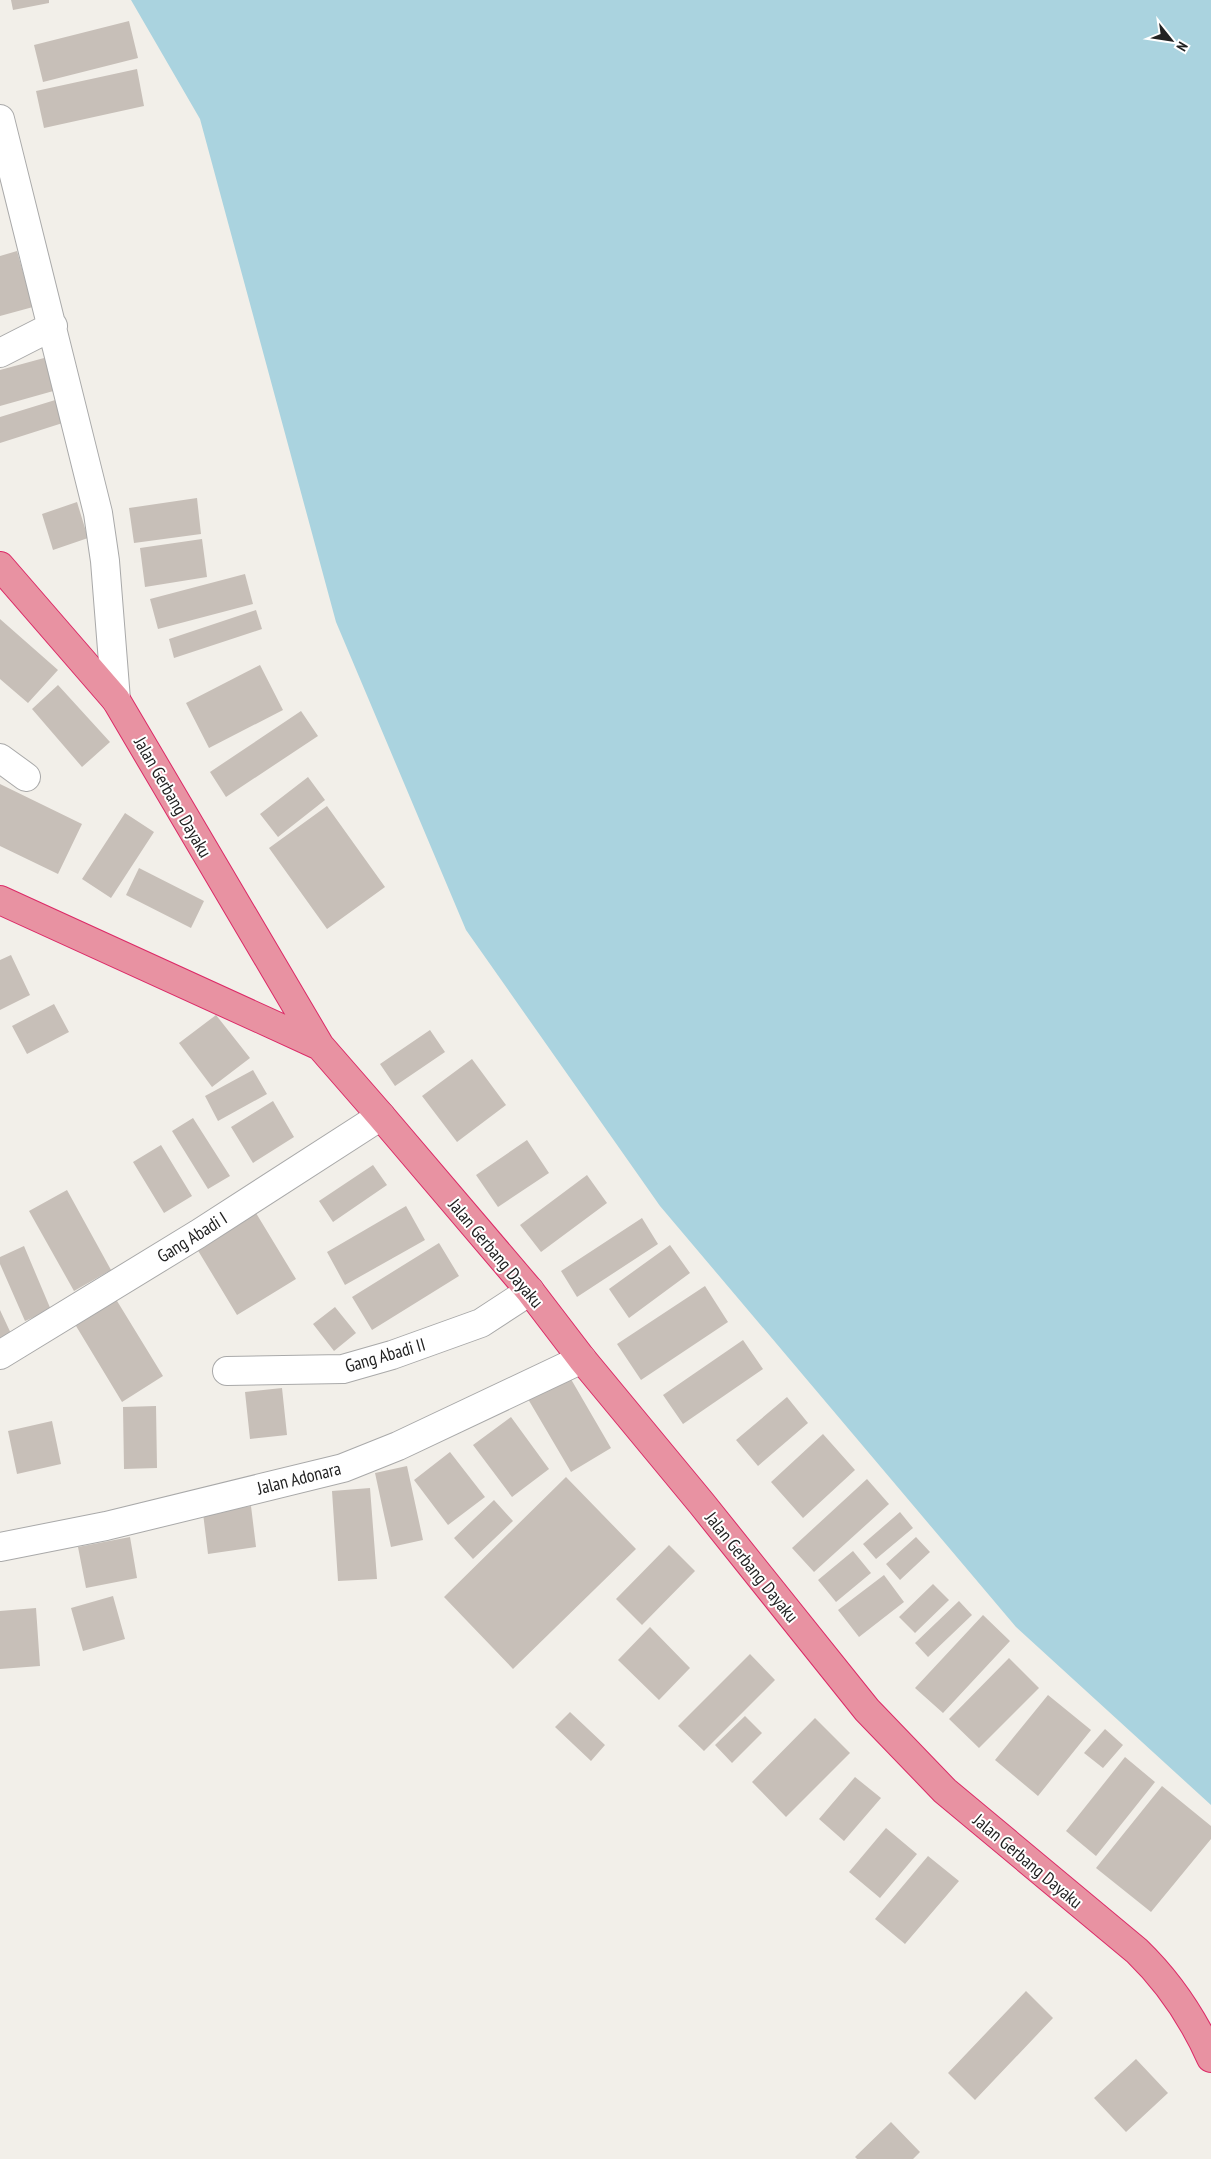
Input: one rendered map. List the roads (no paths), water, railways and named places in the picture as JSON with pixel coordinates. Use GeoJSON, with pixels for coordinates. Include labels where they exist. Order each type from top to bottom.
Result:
{"type":"FeatureCollection","features":[{"type":"Feature","properties":{"kind":"highway","name":"Jalan Gerbang Dayaku"},"geometry":{"type":"LineString","coordinates":[[0,566],[116,700],[320,1046],[530,1292],[582,1359],[702,1504],[867,1710],[945,1792],[1137,1951],[1156,1970],[1202,2037],[1211,2058]]}},
{"type":"Feature","properties":{"kind":"highway","name":"Jalan Gerbang Dayaku"},"geometry":{"type":"LineString","coordinates":[[0,900],[320,1046]]}},
{"type":"Feature","properties":{"kind":"street"},"geometry":{"type":"LineString","coordinates":[[0,119],[98,513],[105,561],[116,700]]}},
{"type":"Feature","properties":{"kind":"street"},"geometry":{"type":"LineString","coordinates":[[0,353],[53,326]]}},
{"type":"Feature","properties":{"kind":"street"},"geometry":{"type":"LineString","coordinates":[[0,758],[26,777]]}},
{"type":"Feature","properties":{"kind":"street","name":"Gang Abadi I"},"geometry":{"type":"LineString","coordinates":[[0,1355],[198,1234],[381,1116]]}},
{"type":"Feature","properties":{"kind":"street","name":"Gang Abadi II"},"geometry":{"type":"LineString","coordinates":[[227,1371],[343,1368],[351,1366],[392,1355],[481,1323],[530,1292]]}},
{"type":"Feature","properties":{"kind":"street","name":"Jalan Adonara"},"geometry":{"type":"LineString","coordinates":[[0,1547],[106,1526],[343,1468],[398,1446],[582,1359]]}},
{"type":"Feature","properties":{"kind":"water"},"geometry":{"type":"Polygon","coordinates":[[[131,0],[1211,0],[1211,1805],[1016,1627],[660,1206],[466,930],[336,622],[200,119],[131,0]]]}}]}
